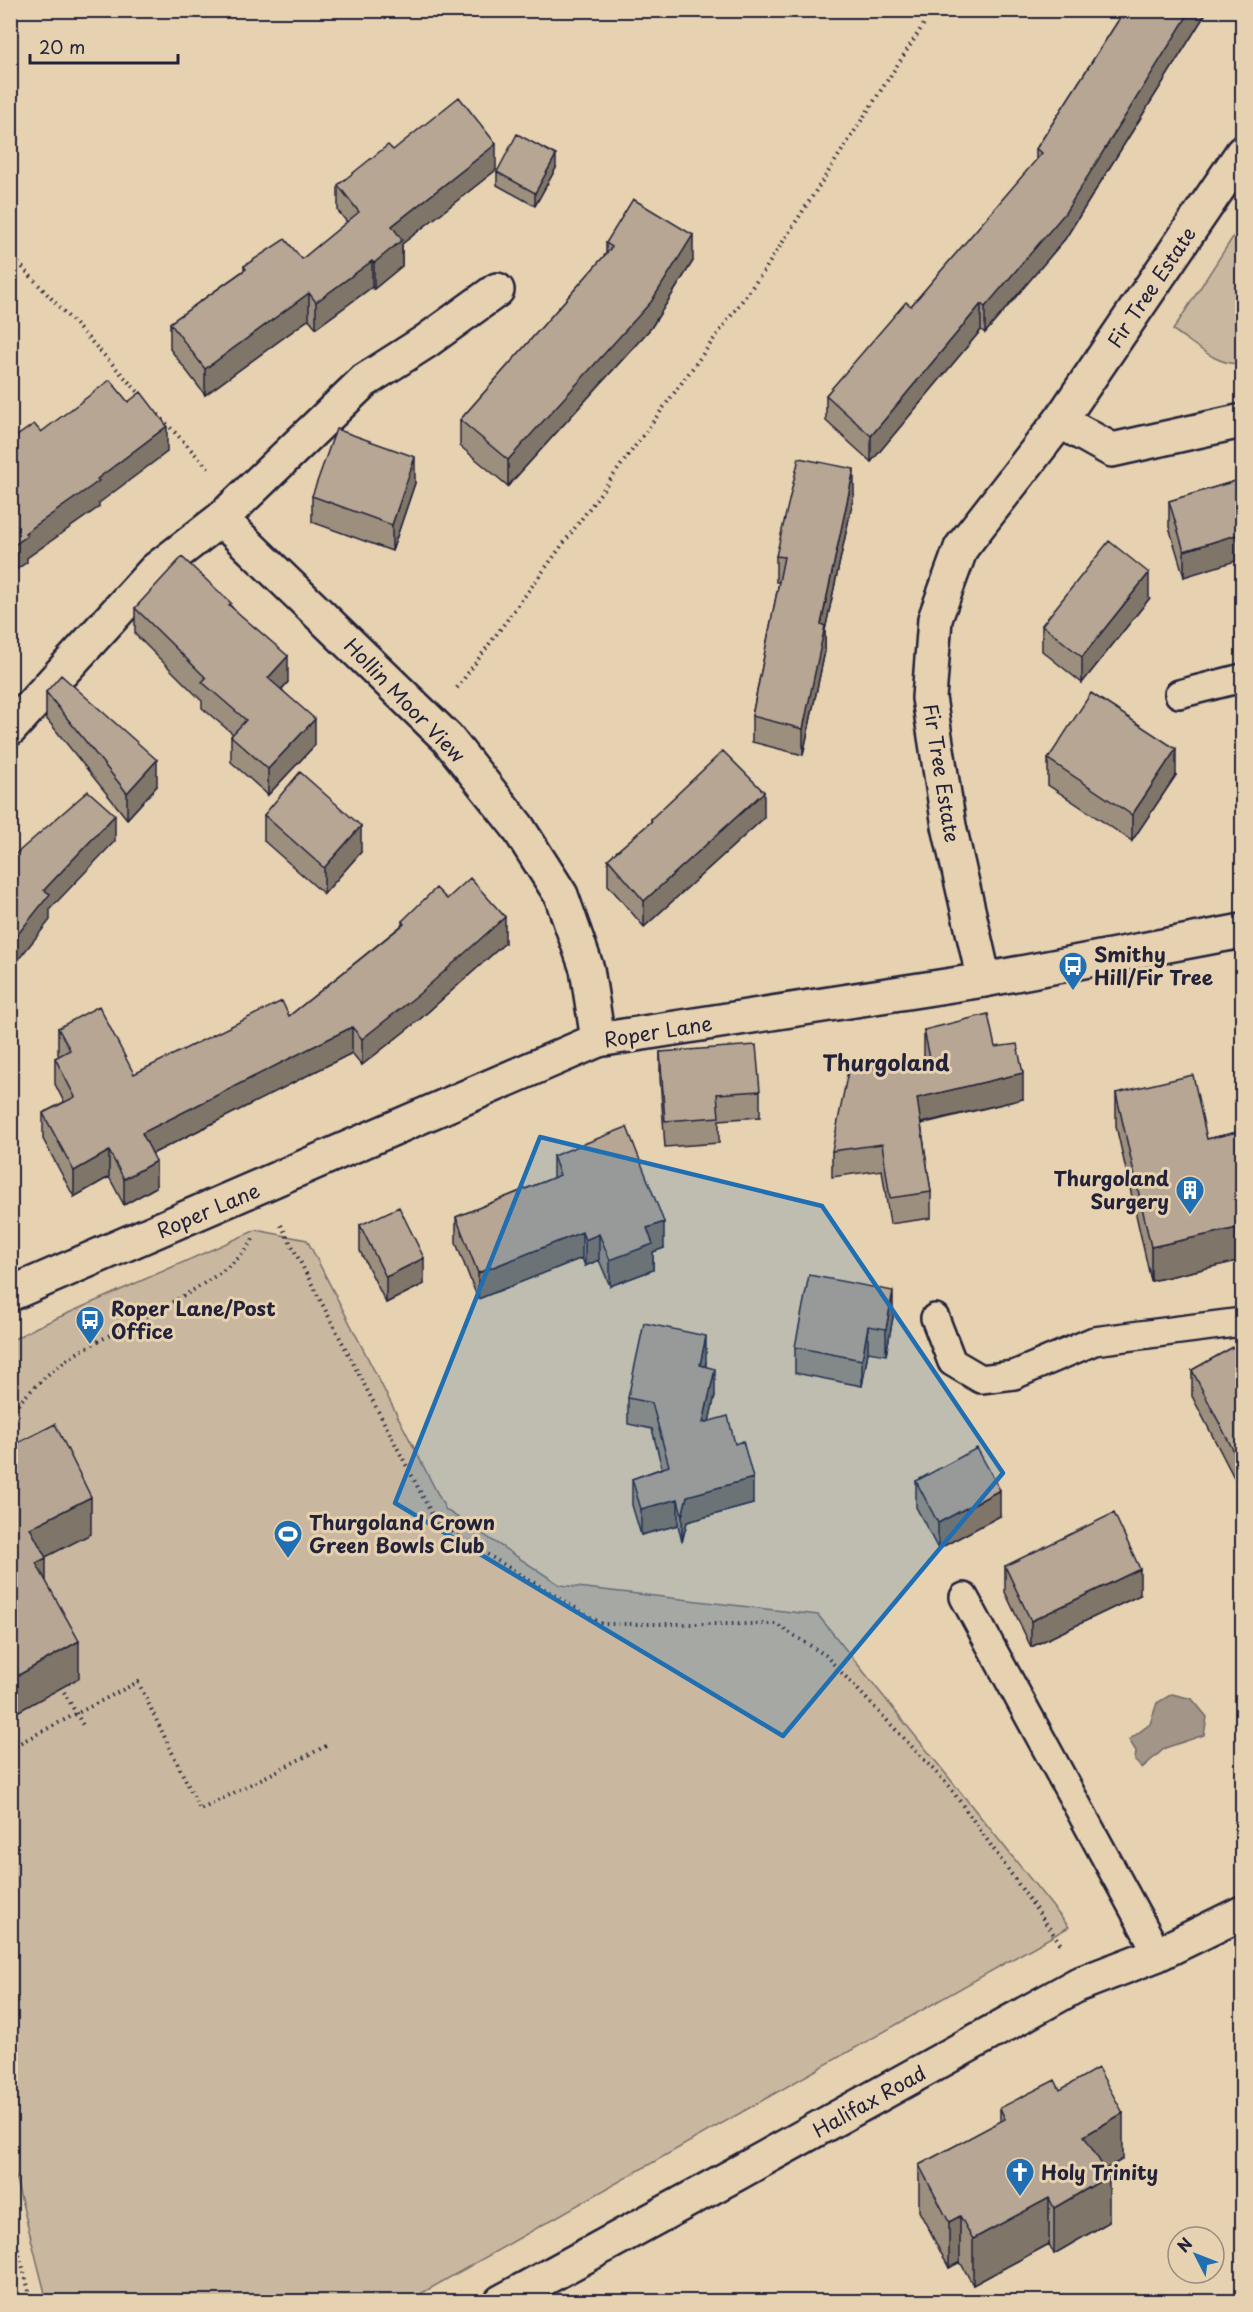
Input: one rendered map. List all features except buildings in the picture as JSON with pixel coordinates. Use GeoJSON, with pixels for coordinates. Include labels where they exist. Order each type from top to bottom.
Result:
{"type":"FeatureCollection","features":[{"type":"Feature","properties":{"kind":"main road","name":"Fir Tree Estate"},"geometry":{"type":"LineString","coordinates":[[984,980],[949,826],[929,698],[935,619],[961,548],[1060,421],[1242,153]]}},
{"type":"Feature","properties":{"kind":"main road"},"geometry":{"type":"LineString","coordinates":[[10,729],[155,570],[230,510],[364,381],[425,342],[497,291]]}},
{"type":"Feature","properties":{"kind":"main road"},"geometry":{"type":"LineString","coordinates":[[1060,421],[1112,450],[1242,420]]}},
{"type":"Feature","properties":{"kind":"main road","name":"Hollin Moor View"},"geometry":{"type":"LineString","coordinates":[[230,510],[447,738],[517,826],[561,895],[587,969],[598,1040]]}},
{"type":"Feature","properties":{"kind":"main road","name":"Roper Lane"},"geometry":{"type":"LineString","coordinates":[[10,1294],[598,1040],[984,980],[1242,931]]}},
{"type":"Feature","properties":{"kind":"main road","name":"Halifax Road"},"geometry":{"type":"LineString","coordinates":[[501,2301],[1077,1985],[1158,1954],[1242,1913]]}},
{"type":"Feature","properties":{"kind":"lane"},"geometry":{"type":"LineString","coordinates":[[1179,694],[1242,678]]}},
{"type":"Feature","properties":{"kind":"lane"},"geometry":{"type":"LineString","coordinates":[[935,1318],[952,1362],[981,1379],[1014,1375],[1094,1341],[1242,1322]]}},
{"type":"Feature","properties":{"kind":"lane"},"geometry":{"type":"LineString","coordinates":[[964,1597],[1158,1954]]}},
{"type":"Feature","properties":{"kind":"path"},"geometry":{"type":"LineString","coordinates":[[432,723],[764,271],[933,10]]}},
{"type":"Feature","properties":{"kind":"path"},"geometry":{"type":"LineString","coordinates":[[10,254],[145,400]]}},
{"type":"Feature","properties":{"kind":"path"},"geometry":{"type":"LineString","coordinates":[[153,409],[230,510]]}},
{"type":"Feature","properties":{"kind":"path"},"geometry":{"type":"LineString","coordinates":[[10,1413],[41,1380],[72,1356],[189,1292],[239,1258],[252,1242],[258,1221],[250,1192]]}},
{"type":"Feature","properties":{"kind":"path"},"geometry":{"type":"LineString","coordinates":[[250,1192],[278,1219],[438,1524],[602,1624],[776,1624],[825,1655],[949,1786],[1086,1982]]}},
{"type":"Feature","properties":{"kind":"path"},"geometry":{"type":"LineString","coordinates":[[10,1748],[138,1682],[200,1810],[330,1744]]}},
{"type":"Feature","properties":{"kind":"path"},"geometry":{"type":"LineString","coordinates":[[64,1692],[84,1727]]}},
{"type":"Feature","properties":{"kind":"path"},"geometry":{"type":"LineString","coordinates":[[10,2220],[32,2301]]}},
{"type":"Feature","properties":{"kind":"highlighted area"},"geometry":{"type":"Polygon","coordinates":[[[540,1137],[822,1206],[1003,1473],[783,1736],[395,1503],[540,1137]]]}},
{"type":"Feature","properties":{"kind":"shaded area"},"geometry":{"type":"Polygon","coordinates":[[[1242,223],[1242,363],[1233,364],[1206,353],[1173,330],[1242,223]]]}},
{"type":"Feature","properties":{"kind":"shaded area"},"geometry":{"type":"Polygon","coordinates":[[[256,1230],[307,1240],[446,1510],[560,1585],[818,1615],[1069,1927],[408,2301],[47,2301],[10,2156],[10,1341],[256,1230]]]}},
{"type":"Feature","properties":{"kind":"shaded area"},"geometry":{"type":"Polygon","coordinates":[[[1172,1694],[1192,1699],[1207,1717],[1204,1735],[1165,1748],[1142,1768],[1135,1761],[1136,1751],[1129,1740],[1150,1724],[1157,1703],[1172,1694]]]}},
{"type":"Feature","properties":{"kind":"place","name":"Smithy Hill/Fir Tree"},"geometry":{"type":"Point","coordinates":[1073,992]}},
{"type":"Feature","properties":{"kind":"place","name":"Thurgoland Surgery"},"geometry":{"type":"Point","coordinates":[1190,1216]}},
{"type":"Feature","properties":{"kind":"place","name":"Roper Lane/Post Office"},"geometry":{"type":"Point","coordinates":[90,1346]}},
{"type":"Feature","properties":{"kind":"place","name":"Thurgoland Crown Green Bowls Club"},"geometry":{"type":"Point","coordinates":[288,1560]}},
{"type":"Feature","properties":{"kind":"place","name":"Holy Trinity"},"geometry":{"type":"Point","coordinates":[1020,2198]}},
{"type":"Feature","properties":{"kind":"district","name":"Thurgoland"},"geometry":{"type":"Point","coordinates":[886,1061]}}]}
